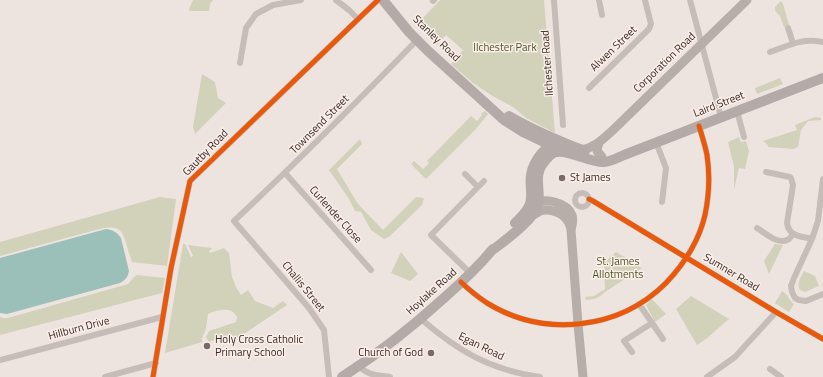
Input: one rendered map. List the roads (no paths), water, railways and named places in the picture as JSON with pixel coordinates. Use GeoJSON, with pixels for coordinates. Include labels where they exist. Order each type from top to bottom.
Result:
{"type":"FeatureCollection","features":[{"type":"Feature","properties":{"kind":"main road","name":"Stanley Road"},"geometry":{"type":"LineString","coordinates":[[383,0],[417,40],[432,55],[509,123],[523,132],[560,142],[602,157]]}},
{"type":"Feature","properties":{"kind":"main road","name":"Laird Street"},"geometry":{"type":"LineString","coordinates":[[624,155],[823,78]]}},
{"type":"Feature","properties":{"kind":"main road","name":"Stanley Road"},"geometry":{"type":"LineString","coordinates":[[541,137],[550,146],[591,160],[602,162],[624,155]]}},
{"type":"Feature","properties":{"kind":"main road"},"geometry":{"type":"LineString","coordinates":[[541,137],[545,155]]}},
{"type":"Feature","properties":{"kind":"main road"},"geometry":{"type":"LineString","coordinates":[[537,203],[538,172],[550,146],[555,142],[560,142]]}},
{"type":"Feature","properties":{"kind":"main road"},"geometry":{"type":"LineString","coordinates":[[537,203],[531,175],[534,166],[545,155],[557,151],[565,152]]}},
{"type":"Feature","properties":{"kind":"main road"},"geometry":{"type":"LineString","coordinates":[[602,157],[624,155]]}},
{"type":"Feature","properties":{"kind":"main road"},"geometry":{"type":"LineString","coordinates":[[529,214],[529,206],[537,203]]}},
{"type":"Feature","properties":{"kind":"main road","name":"Hoylake Road"},"geometry":{"type":"LineString","coordinates":[[342,377],[360,366],[421,319],[470,273],[513,225],[529,214]]}},
{"type":"Feature","properties":{"kind":"street"},"geometry":{"type":"LineString","coordinates":[[240,63],[246,28],[256,14],[274,5],[301,0]]}},
{"type":"Feature","properties":{"kind":"street"},"geometry":{"type":"LineString","coordinates":[[336,0],[358,19]]}},
{"type":"Feature","properties":{"kind":"street","name":"Gautby Road"},"geometry":{"type":"LineString","coordinates":[[153,377],[170,268],[190,181],[378,0]]}},
{"type":"Feature","properties":{"kind":"street","name":"Ilchester Road"},"geometry":{"type":"LineString","coordinates":[[554,0],[563,125]]}},
{"type":"Feature","properties":{"kind":"street"},"geometry":{"type":"LineString","coordinates":[[599,0],[602,15]]}},
{"type":"Feature","properties":{"kind":"street","name":"Alwen Street"},"geometry":{"type":"LineString","coordinates":[[589,88],[649,29],[651,24],[645,0]]}},
{"type":"Feature","properties":{"kind":"street"},"geometry":{"type":"LineString","coordinates":[[690,0],[721,117]]}},
{"type":"Feature","properties":{"kind":"street","name":"Corporation Road"},"geometry":{"type":"LineString","coordinates":[[581,150],[587,149],[599,143],[747,0]]}},
{"type":"Feature","properties":{"kind":"street"},"geometry":{"type":"LineString","coordinates":[[788,28],[793,43]]}},
{"type":"Feature","properties":{"kind":"street","name":"Townsend Street"},"geometry":{"type":"LineString","coordinates":[[234,221],[285,174],[417,40]]}},
{"type":"Feature","properties":{"kind":"street"},"geometry":{"type":"LineString","coordinates":[[770,52],[793,43],[803,41],[814,40],[823,42]]}},
{"type":"Feature","properties":{"kind":"street"},"geometry":{"type":"LineString","coordinates":[[737,111],[744,137]]}},
{"type":"Feature","properties":{"kind":"street"},"geometry":{"type":"LineString","coordinates":[[461,282],[487,303],[507,313],[544,324],[559,325],[593,322],[610,318],[640,304],[660,289],[681,267],[687,258],[705,216],[708,193],[708,166],[707,154],[699,126]]}},
{"type":"Feature","properties":{"kind":"street"},"geometry":{"type":"LineString","coordinates":[[656,142],[666,168],[662,202]]}},
{"type":"Feature","properties":{"kind":"street"},"geometry":{"type":"LineString","coordinates":[[599,143],[597,151],[602,157]]}},
{"type":"Feature","properties":{"kind":"street"},"geometry":{"type":"LineString","coordinates":[[766,172],[791,178],[793,185],[787,223],[789,230],[793,234],[812,239]]}},
{"type":"Feature","properties":{"kind":"street","name":"Curlender Close"},"geometry":{"type":"LineString","coordinates":[[285,174],[371,270]]}},
{"type":"Feature","properties":{"kind":"street"},"geometry":{"type":"LineString","coordinates":[[465,174],[478,187]]}},
{"type":"Feature","properties":{"kind":"street"},"geometry":{"type":"LineString","coordinates":[[823,179],[818,221],[812,239],[791,286],[795,298],[800,300],[806,301],[823,294]]}},
{"type":"Feature","properties":{"kind":"street"},"geometry":{"type":"LineString","coordinates":[[426,240],[484,180]]}},
{"type":"Feature","properties":{"kind":"street"},"geometry":{"type":"LineString","coordinates":[[538,186],[542,195],[549,201],[561,205],[569,210],[573,220],[571,230]]}},
{"type":"Feature","properties":{"kind":"street","name":"Sumner Road"},"geometry":{"type":"LineString","coordinates":[[588,199],[823,339]]}},
{"type":"Feature","properties":{"kind":"street"},"geometry":{"type":"LineString","coordinates":[[537,203],[549,201]]}},
{"type":"Feature","properties":{"kind":"street"},"geometry":{"type":"LineString","coordinates":[[529,214],[540,211],[537,203]]}},
{"type":"Feature","properties":{"kind":"street"},"geometry":{"type":"LineString","coordinates":[[537,203],[562,215],[568,220],[571,230],[583,377]]}},
{"type":"Feature","properties":{"kind":"street","name":"Challis Street"},"geometry":{"type":"LineString","coordinates":[[234,221],[309,308],[324,330],[329,377]]}},
{"type":"Feature","properties":{"kind":"street"},"geometry":{"type":"LineString","coordinates":[[757,228],[781,242],[788,240],[793,234]]}},
{"type":"Feature","properties":{"kind":"street"},"geometry":{"type":"LineString","coordinates":[[431,235],[470,273]]}},
{"type":"Feature","properties":{"kind":"street"},"geometry":{"type":"LineString","coordinates":[[640,304],[663,339]]}},
{"type":"Feature","properties":{"kind":"street"},"geometry":{"type":"LineString","coordinates":[[707,377],[734,357],[776,312]]}},
{"type":"Feature","properties":{"kind":"street","name":"Hillburn Drive"},"geometry":{"type":"LineString","coordinates":[[0,360],[162,317]]}},
{"type":"Feature","properties":{"kind":"street","name":"Egan Road"},"geometry":{"type":"LineString","coordinates":[[421,319],[442,337],[476,358],[498,367],[526,375],[540,377]]}},
{"type":"Feature","properties":{"kind":"street"},"geometry":{"type":"LineString","coordinates":[[632,352],[624,341],[652,323]]}},
{"type":"Feature","properties":{"kind":"street"},"geometry":{"type":"LineString","coordinates":[[104,377],[156,363]]}},
{"type":"Feature","properties":{"kind":"street"},"geometry":{"type":"LineString","coordinates":[[360,366],[364,371],[369,373],[390,377]]}},
{"type":"Feature","properties":{"kind":"street"},"geometry":{"type":"LineString","coordinates":[[770,369],[781,377]]}},
{"type":"Feature","properties":{"kind":"water"},"geometry":{"type":"Polygon","coordinates":[[[106,229],[115,232],[121,238],[129,271],[127,277],[123,281],[7,314],[0,313],[0,258],[106,229]]]}},
{"type":"Feature","properties":{"kind":"place","name":"St James"},"geometry":{"type":"Point","coordinates":[562,178]}},
{"type":"Feature","properties":{"kind":"place","name":"Holy Cross Catholic Primary School"},"geometry":{"type":"Point","coordinates":[207,346]}},
{"type":"Feature","properties":{"kind":"place","name":"Church of God"},"geometry":{"type":"Point","coordinates":[431,353]}},
{"type":"Feature","properties":{"kind":"park label","name":"Ilchester Park"},"geometry":{"type":"Point","coordinates":[505,48]}},
{"type":"Feature","properties":{"kind":"park label","name":"St. James Allotments"},"geometry":{"type":"Point","coordinates":[618,268]}}]}
